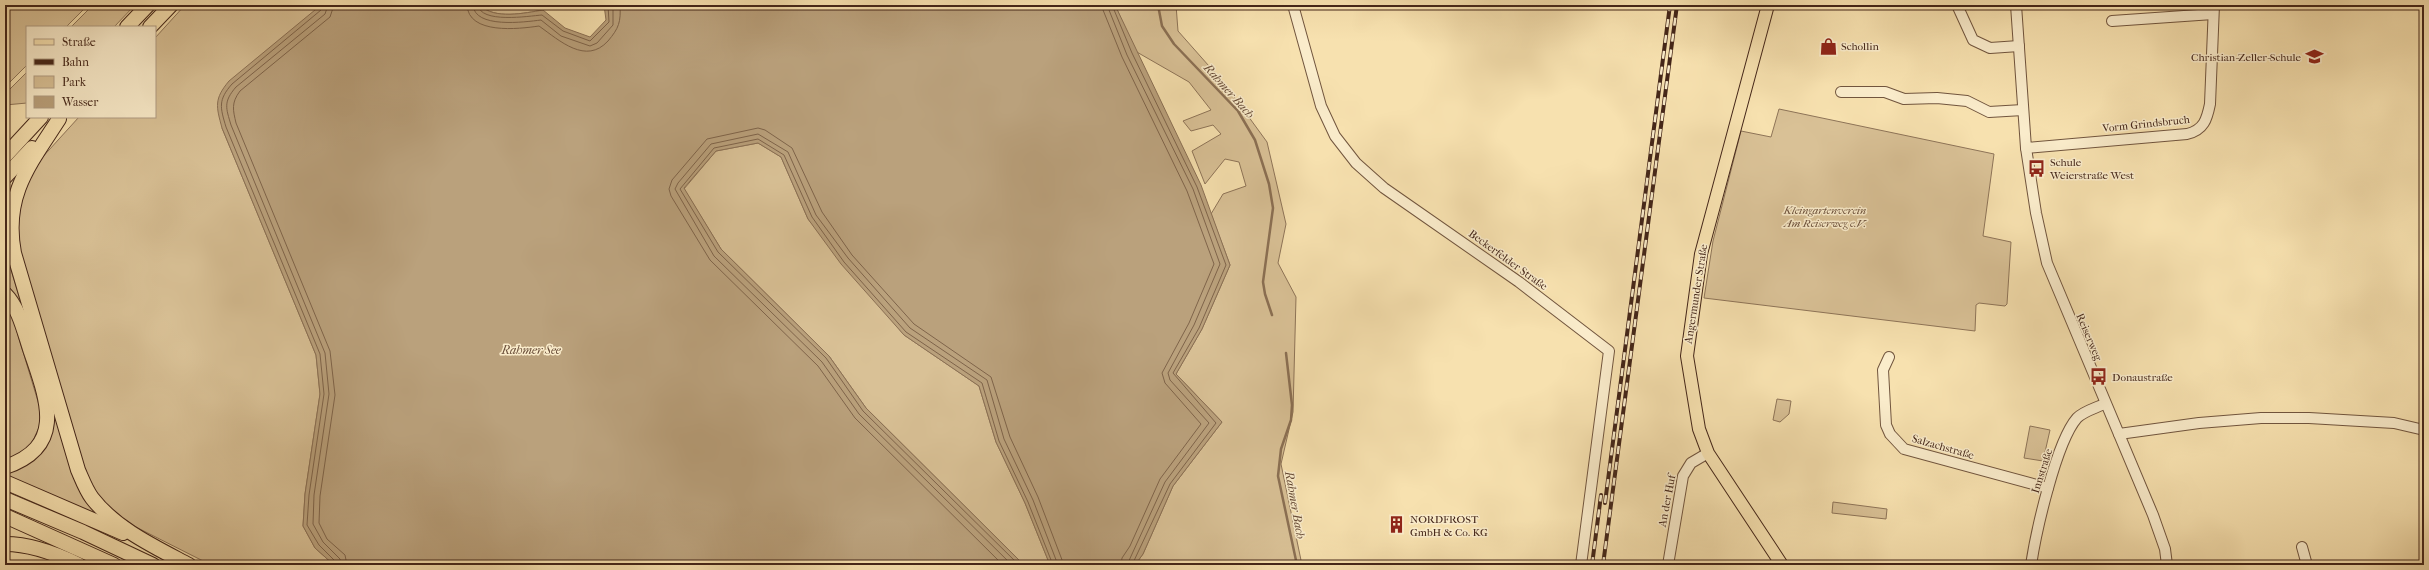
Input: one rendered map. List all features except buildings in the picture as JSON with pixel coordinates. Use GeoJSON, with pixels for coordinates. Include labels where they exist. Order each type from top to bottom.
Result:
{"type":"FeatureCollection","features":[{"type":"Feature","properties":{"kind":"highway"},"geometry":{"type":"LineString","coordinates":[[128,26],[148,5]]}},
{"type":"Feature","properties":{"kind":"highway"},"geometry":{"type":"LineString","coordinates":[[151,26],[171,5]]}},
{"type":"Feature","properties":{"kind":"highway"},"geometry":{"type":"LineString","coordinates":[[5,142],[39,118]]}},
{"type":"Feature","properties":{"kind":"highway"},"geometry":{"type":"LineString","coordinates":[[5,156],[39,118]]}},
{"type":"Feature","properties":{"kind":"highway"},"geometry":{"type":"LineString","coordinates":[[5,177],[60,118]]}},
{"type":"Feature","properties":{"kind":"highway"},"geometry":{"type":"LineString","coordinates":[[60,118],[25,172],[14,198],[11,234],[14,253],[78,470],[85,485],[91,497],[104,511],[151,545]]}},
{"type":"Feature","properties":{"kind":"highway"},"geometry":{"type":"LineString","coordinates":[[5,294],[16,308],[46,397],[48,413],[47,427],[40,445],[32,454],[18,463],[5,467]]}},
{"type":"Feature","properties":{"kind":"highway"},"geometry":{"type":"LineString","coordinates":[[5,482],[151,545],[189,565]]}},
{"type":"Feature","properties":{"kind":"highway"},"geometry":{"type":"LineString","coordinates":[[5,499],[83,532],[153,565]]}},
{"type":"Feature","properties":{"kind":"highway"},"geometry":{"type":"LineString","coordinates":[[5,516],[114,565]]}},
{"type":"Feature","properties":{"kind":"highway"},"geometry":{"type":"LineString","coordinates":[[5,526],[42,539],[65,543]]}},
{"type":"Feature","properties":{"kind":"highway"},"geometry":{"type":"LineString","coordinates":[[5,544],[18,544],[44,551],[79,565]]}},
{"type":"Feature","properties":{"kind":"main road","name":"Angermunder Straße"},"geometry":{"type":"LineString","coordinates":[[1768,6],[1703,248],[1693,302],[1687,356],[1699,429],[1708,453],[1782,565]]}},
{"type":"Feature","properties":{"kind":"street","name":"Beckerfelder Straße"},"geometry":{"type":"LineString","coordinates":[[1293,5],[1321,106],[1335,136],[1356,163],[1384,188],[1517,280],[1609,351],[1581,565]]}},
{"type":"Feature","properties":{"kind":"street"},"geometry":{"type":"LineString","coordinates":[[1957,5],[1973,40],[1990,48],[2019,46]]}},
{"type":"Feature","properties":{"kind":"street","name":"Reiserweg"},"geometry":{"type":"LineString","coordinates":[[2016,5],[2022,110],[2026,148],[2036,213],[2048,270],[2104,404],[2119,434],[2153,515],[2165,549],[2167,565]]}},
{"type":"Feature","properties":{"kind":"street","name":"Vorm Grindsbruch"},"geometry":{"type":"LineString","coordinates":[[2026,148],[2187,134],[2198,130],[2207,118],[2210,104],[2214,9],[2112,22]]}},
{"type":"Feature","properties":{"kind":"street"},"geometry":{"type":"LineString","coordinates":[[1841,92],[1885,92],[1904,99],[1937,98],[1967,101],[1989,112],[2022,110]]}},
{"type":"Feature","properties":{"kind":"street","name":"Salzachstraße"},"geometry":{"type":"LineString","coordinates":[[1889,357],[1883,370],[1886,425],[1890,434],[1904,449],[2048,488]]}},
{"type":"Feature","properties":{"kind":"street","name":"Innstraße"},"geometry":{"type":"LineString","coordinates":[[2031,565],[2048,488],[2073,425],[2083,414],[2104,404]]}},
{"type":"Feature","properties":{"kind":"street"},"geometry":{"type":"LineString","coordinates":[[2119,434],[2199,423],[2261,418],[2309,418],[2394,423],[2424,430]]}},
{"type":"Feature","properties":{"kind":"street","name":"An der Huf"},"geometry":{"type":"LineString","coordinates":[[1668,565],[1686,470],[1696,458],[1708,453]]}},
{"type":"Feature","properties":{"kind":"street"},"geometry":{"type":"LineString","coordinates":[[2302,547],[2307,565]]}},
{"type":"Feature","properties":{"kind":"green space"},"geometry":{"type":"Polygon","coordinates":[[[5,5],[88,5],[67,26],[26,26],[26,66],[5,87],[5,5]]]}},
{"type":"Feature","properties":{"kind":"green space"},"geometry":{"type":"Polygon","coordinates":[[[93,5],[135,5],[115,26],[72,26],[93,5]]]}},
{"type":"Feature","properties":{"kind":"green space"},"geometry":{"type":"Polygon","coordinates":[[[185,5],[321,5],[222,128],[316,355],[320,394],[305,494],[303,526],[315,548],[334,565],[211,565],[126,522],[96,496],[84,473],[14,233],[17,200],[39,161],[78,118],[156,118],[156,37],[185,5]]]}},
{"type":"Feature","properties":{"kind":"green space"},"geometry":{"type":"Polygon","coordinates":[[[480,5],[543,5],[543,10],[519,14],[501,14],[486,10],[480,5]]]}},
{"type":"Feature","properties":{"kind":"green space"},"geometry":{"type":"Polygon","coordinates":[[[1115,5],[1176,5],[1178,31],[1224,83],[1267,142],[1286,224],[1278,263],[1296,297],[1293,412],[1281,464],[1302,565],[1135,565],[1143,554],[1173,486],[1222,422],[1176,374],[1202,329],[1230,265],[1211,214],[1223,194],[1246,186],[1239,162],[1225,159],[1205,184],[1192,151],[1221,134],[1213,125],[1191,131],[1183,121],[1211,110],[1189,82],[1135,51],[1115,5]]]}},
{"type":"Feature","properties":{"kind":"green space"},"geometry":{"type":"Polygon","coordinates":[[[26,73],[26,103],[5,105],[5,94],[26,73]]]}},
{"type":"Feature","properties":{"kind":"green space","name":"Kleingartenverein Am Reiserweg e.V."},"geometry":{"type":"Polygon","coordinates":[[[1779,109],[1994,154],[1983,236],[2011,242],[2007,304],[2005,306],[1979,303],[1976,305],[1975,331],[1704,298],[1713,241],[1741,131],[1771,137],[1779,109]]]}},
{"type":"Feature","properties":{"kind":"green space"},"geometry":{"type":"Polygon","coordinates":[[[758,143],[781,157],[808,219],[904,335],[979,386],[996,442],[1025,503],[1050,565],[1024,565],[866,408],[829,356],[721,249],[684,189],[716,151],[758,143]]]}},
{"type":"Feature","properties":{"kind":"green space"},"geometry":{"type":"Polygon","coordinates":[[[5,250],[24,313],[5,288],[5,250]]]}},
{"type":"Feature","properties":{"kind":"green space"},"geometry":{"type":"Polygon","coordinates":[[[5,303],[11,312],[43,418],[32,443],[21,454],[5,462],[5,303]]]}},
{"type":"Feature","properties":{"kind":"green space"},"geometry":{"type":"Polygon","coordinates":[[[1777,399],[1791,401],[1789,414],[1780,422],[1773,420],[1777,399]]]}},
{"type":"Feature","properties":{"kind":"green space"},"geometry":{"type":"Polygon","coordinates":[[[51,403],[69,462],[81,490],[98,516],[5,477],[5,474],[30,462],[42,448],[47,430],[51,403]]]}},
{"type":"Feature","properties":{"kind":"green space"},"geometry":{"type":"Polygon","coordinates":[[[2030,426],[2050,430],[2043,461],[2024,458],[2030,426]]]}},
{"type":"Feature","properties":{"kind":"green space"},"geometry":{"type":"Polygon","coordinates":[[[1833,502],[1887,509],[1886,519],[1832,513],[1833,502]]]}},
{"type":"Feature","properties":{"kind":"water","name":"Rahmer See"},"geometry":{"type":"Polygon","coordinates":[[[321,5],[480,5],[493,13],[501,14],[528,13],[543,10],[565,28],[590,37],[606,20],[604,5],[1115,5],[1201,185],[1230,265],[1202,329],[1176,374],[1222,422],[1173,486],[1143,554],[1135,565],[1050,565],[1025,503],[996,442],[979,386],[904,335],[841,264],[808,219],[781,157],[758,143],[716,151],[684,188],[721,249],[829,356],[866,408],[1024,565],[334,565],[315,548],[303,526],[305,494],[320,394],[316,355],[222,128],[218,114],[219,98],[224,87],[229,81],[321,5]]]}},
{"type":"Feature","properties":{"kind":"waterway","name":"Rahmer Bach"},"geometry":{"type":"LineString","coordinates":[[1158,5],[1162,26],[1174,44],[1238,111],[1255,140],[1269,184],[1273,208],[1263,282],[1265,294],[1272,315]]}},
{"type":"Feature","properties":{"kind":"waterway","name":"Rahmer Bach"},"geometry":{"type":"LineString","coordinates":[[1286,353],[1292,405],[1291,420],[1281,449],[1278,476],[1297,565]]}},
{"type":"Feature","properties":{"kind":"railway"},"geometry":{"type":"LineString","coordinates":[[1605,503],[1670,5]]}},
{"type":"Feature","properties":{"kind":"railway"},"geometry":{"type":"LineString","coordinates":[[1603,565],[1677,5]]}},
{"type":"Feature","properties":{"kind":"railway"},"geometry":{"type":"LineString","coordinates":[[1592,565],[1601,495]]}},
{"type":"Feature","properties":{"kind":"place","name":"Schollin"},"geometry":{"type":"Point","coordinates":[1828,46]}},
{"type":"Feature","properties":{"kind":"place","name":"Christian-Zeller-Schule"},"geometry":{"type":"Point","coordinates":[2314,57]}},
{"type":"Feature","properties":{"kind":"place","name":"Schule Weierstraße West"},"geometry":{"type":"Point","coordinates":[2037,168]}},
{"type":"Feature","properties":{"kind":"place","name":"Donaustraße"},"geometry":{"type":"Point","coordinates":[2099,377]}},
{"type":"Feature","properties":{"kind":"place","name":"NORDFROST GmbH & Co. KG"},"geometry":{"type":"Point","coordinates":[1397,525]}}]}
